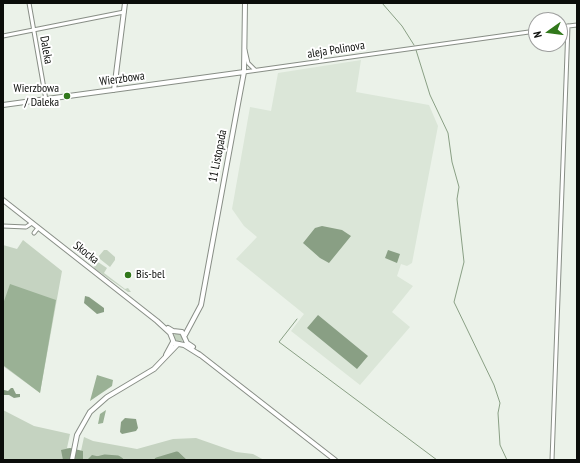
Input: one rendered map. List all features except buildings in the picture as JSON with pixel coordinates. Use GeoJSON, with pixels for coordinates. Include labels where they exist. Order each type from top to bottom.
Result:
{"type":"FeatureCollection","features":[{"type":"Feature","properties":{"kind":"main road"},"geometry":{"type":"LineString","coordinates":[[114,90],[125,3]]}},
{"type":"Feature","properties":{"kind":"main road","name":"11 Listopada"},"geometry":{"type":"LineString","coordinates":[[176,342],[185,337],[198,312],[244,72],[244,3]]}},
{"type":"Feature","properties":{"kind":"main road","name":"Wierzbowa"},"geometry":{"type":"LineString","coordinates":[[3,106],[244,72]]}},
{"type":"Feature","properties":{"kind":"main road","name":"Skocka"},"geometry":{"type":"LineString","coordinates":[[3,200],[157,321],[169,332],[176,342],[200,355],[335,460]]}},
{"type":"Feature","properties":{"kind":"main road"},"geometry":{"type":"LineString","coordinates":[[72,460],[75,444],[85,418],[97,405],[154,369],[176,342],[178,331],[198,312]]}},
{"type":"Feature","properties":{"kind":"main road","name":"Skocka"},"geometry":{"type":"LineString","coordinates":[[157,321],[178,331],[200,355]]}},
{"type":"Feature","properties":{"kind":"street","name":"Daleka"},"geometry":{"type":"LineString","coordinates":[[29,3],[46,100]]}},
{"type":"Feature","properties":{"kind":"street"},"geometry":{"type":"LineString","coordinates":[[3,36],[124,12]]}},
{"type":"Feature","properties":{"kind":"street"},"geometry":{"type":"LineString","coordinates":[[568,26],[577,25]]}},
{"type":"Feature","properties":{"kind":"street","name":"aleja Polinova"},"geometry":{"type":"LineString","coordinates":[[244,72],[250,73],[256,70],[528,32]]}},
{"type":"Feature","properties":{"kind":"street"},"geometry":{"type":"LineString","coordinates":[[244,48],[248,63],[256,70]]}},
{"type":"Feature","properties":{"kind":"street"},"geometry":{"type":"LineString","coordinates":[[552,460],[567,52]]}},
{"type":"Feature","properties":{"kind":"street"},"geometry":{"type":"LineString","coordinates":[[3,226],[26,227],[32,223]]}},
{"type":"Feature","properties":{"kind":"street"},"geometry":{"type":"LineString","coordinates":[[34,233],[38,228]]}},
{"type":"Feature","properties":{"kind":"shaded area"},"geometry":{"type":"Polygon","coordinates":[[[361,60],[356,92],[429,105],[438,126],[412,263],[407,266],[401,264],[397,276],[413,286],[392,312],[410,327],[360,385],[291,331],[304,314],[236,259],[257,237],[244,226],[232,209],[250,107],[271,111],[278,73],[361,60]]]}},
{"type":"Feature","properties":{"kind":"shaded area"},"geometry":{"type":"Polygon","coordinates":[[[322,226],[342,230],[351,236],[329,263],[320,258],[303,243],[315,228],[322,226]]]}},
{"type":"Feature","properties":{"kind":"shaded area"},"geometry":{"type":"Polygon","coordinates":[[[23,240],[62,271],[40,393],[3,366],[3,245],[17,249],[23,240]]]}},
{"type":"Feature","properties":{"kind":"shaded area"},"geometry":{"type":"Polygon","coordinates":[[[104,250],[107,250],[115,257],[115,260],[110,267],[100,259],[99,256],[104,250]]]}},
{"type":"Feature","properties":{"kind":"shaded area"},"geometry":{"type":"Polygon","coordinates":[[[388,250],[400,254],[397,263],[385,258],[388,250]]]}},
{"type":"Feature","properties":{"kind":"shaded area"},"geometry":{"type":"Polygon","coordinates":[[[95,260],[107,268],[104,273],[125,289],[128,288],[131,292],[128,292],[95,269],[92,263],[95,260]]]}},
{"type":"Feature","properties":{"kind":"shaded area"},"geometry":{"type":"Polygon","coordinates":[[[10,284],[56,300],[40,393],[3,365],[3,304],[10,284]]]}},
{"type":"Feature","properties":{"kind":"shaded area"},"geometry":{"type":"Polygon","coordinates":[[[85,296],[89,297],[104,308],[104,312],[97,314],[84,303],[85,296]]]}},
{"type":"Feature","properties":{"kind":"shaded area"},"geometry":{"type":"Polygon","coordinates":[[[318,315],[368,356],[357,369],[307,328],[318,315]]]}},
{"type":"Feature","properties":{"kind":"shaded area"},"geometry":{"type":"Polygon","coordinates":[[[178,333],[183,338],[178,343],[173,338],[178,333]]]}},
{"type":"Feature","properties":{"kind":"shaded area"},"geometry":{"type":"Polygon","coordinates":[[[97,375],[113,380],[112,386],[90,401],[97,375]]]}},
{"type":"Feature","properties":{"kind":"shaded area"},"geometry":{"type":"Polygon","coordinates":[[[13,388],[16,394],[20,394],[20,397],[14,398],[9,395],[3,395],[4,390],[8,391],[13,388]]]}},
{"type":"Feature","properties":{"kind":"shaded area"},"geometry":{"type":"Polygon","coordinates":[[[3,410],[34,426],[70,434],[67,448],[81,451],[84,437],[93,441],[137,449],[173,439],[196,438],[236,452],[253,454],[264,460],[3,460],[3,410]]]}},
{"type":"Feature","properties":{"kind":"shaded area"},"geometry":{"type":"Polygon","coordinates":[[[106,410],[103,423],[98,424],[100,414],[106,410]]]}},
{"type":"Feature","properties":{"kind":"shaded area"},"geometry":{"type":"Polygon","coordinates":[[[125,418],[136,419],[138,428],[136,431],[122,434],[120,432],[121,422],[125,418]]]}},
{"type":"Feature","properties":{"kind":"shaded area"},"geometry":{"type":"Polygon","coordinates":[[[70,448],[83,451],[83,460],[63,460],[61,450],[70,448]]]}},
{"type":"Feature","properties":{"kind":"shaded area"},"geometry":{"type":"Polygon","coordinates":[[[180,454],[187,460],[154,460],[180,454]]]}},
{"type":"Feature","properties":{"kind":"shaded area"},"geometry":{"type":"Polygon","coordinates":[[[92,455],[113,460],[87,460],[92,455]]]}},
{"type":"Feature","properties":{"kind":"waterway"},"geometry":{"type":"LineString","coordinates":[[382,3],[402,26],[414,45]]}},
{"type":"Feature","properties":{"kind":"waterway"},"geometry":{"type":"LineString","coordinates":[[416,50],[430,95],[448,133],[452,162],[459,187],[457,199],[464,262],[454,302],[494,385],[500,403],[498,413],[500,445],[507,460]]}},
{"type":"Feature","properties":{"kind":"waterway"},"geometry":{"type":"LineString","coordinates":[[297,319],[279,342],[437,460]]}},
{"type":"Feature","properties":{"kind":"waterway"},"geometry":{"type":"LineString","coordinates":[[157,460],[177,454],[183,460]]}},
{"type":"Feature","properties":{"kind":"waterway"},"geometry":{"type":"LineString","coordinates":[[93,460],[105,457],[118,458],[121,460]]}},
{"type":"Feature","properties":{"kind":"place","name":"Wierzbowa / Daleka"},"geometry":{"type":"Point","coordinates":[67,96]}},
{"type":"Feature","properties":{"kind":"place","name":"Bis-bel"},"geometry":{"type":"Point","coordinates":[128,275]}}]}
